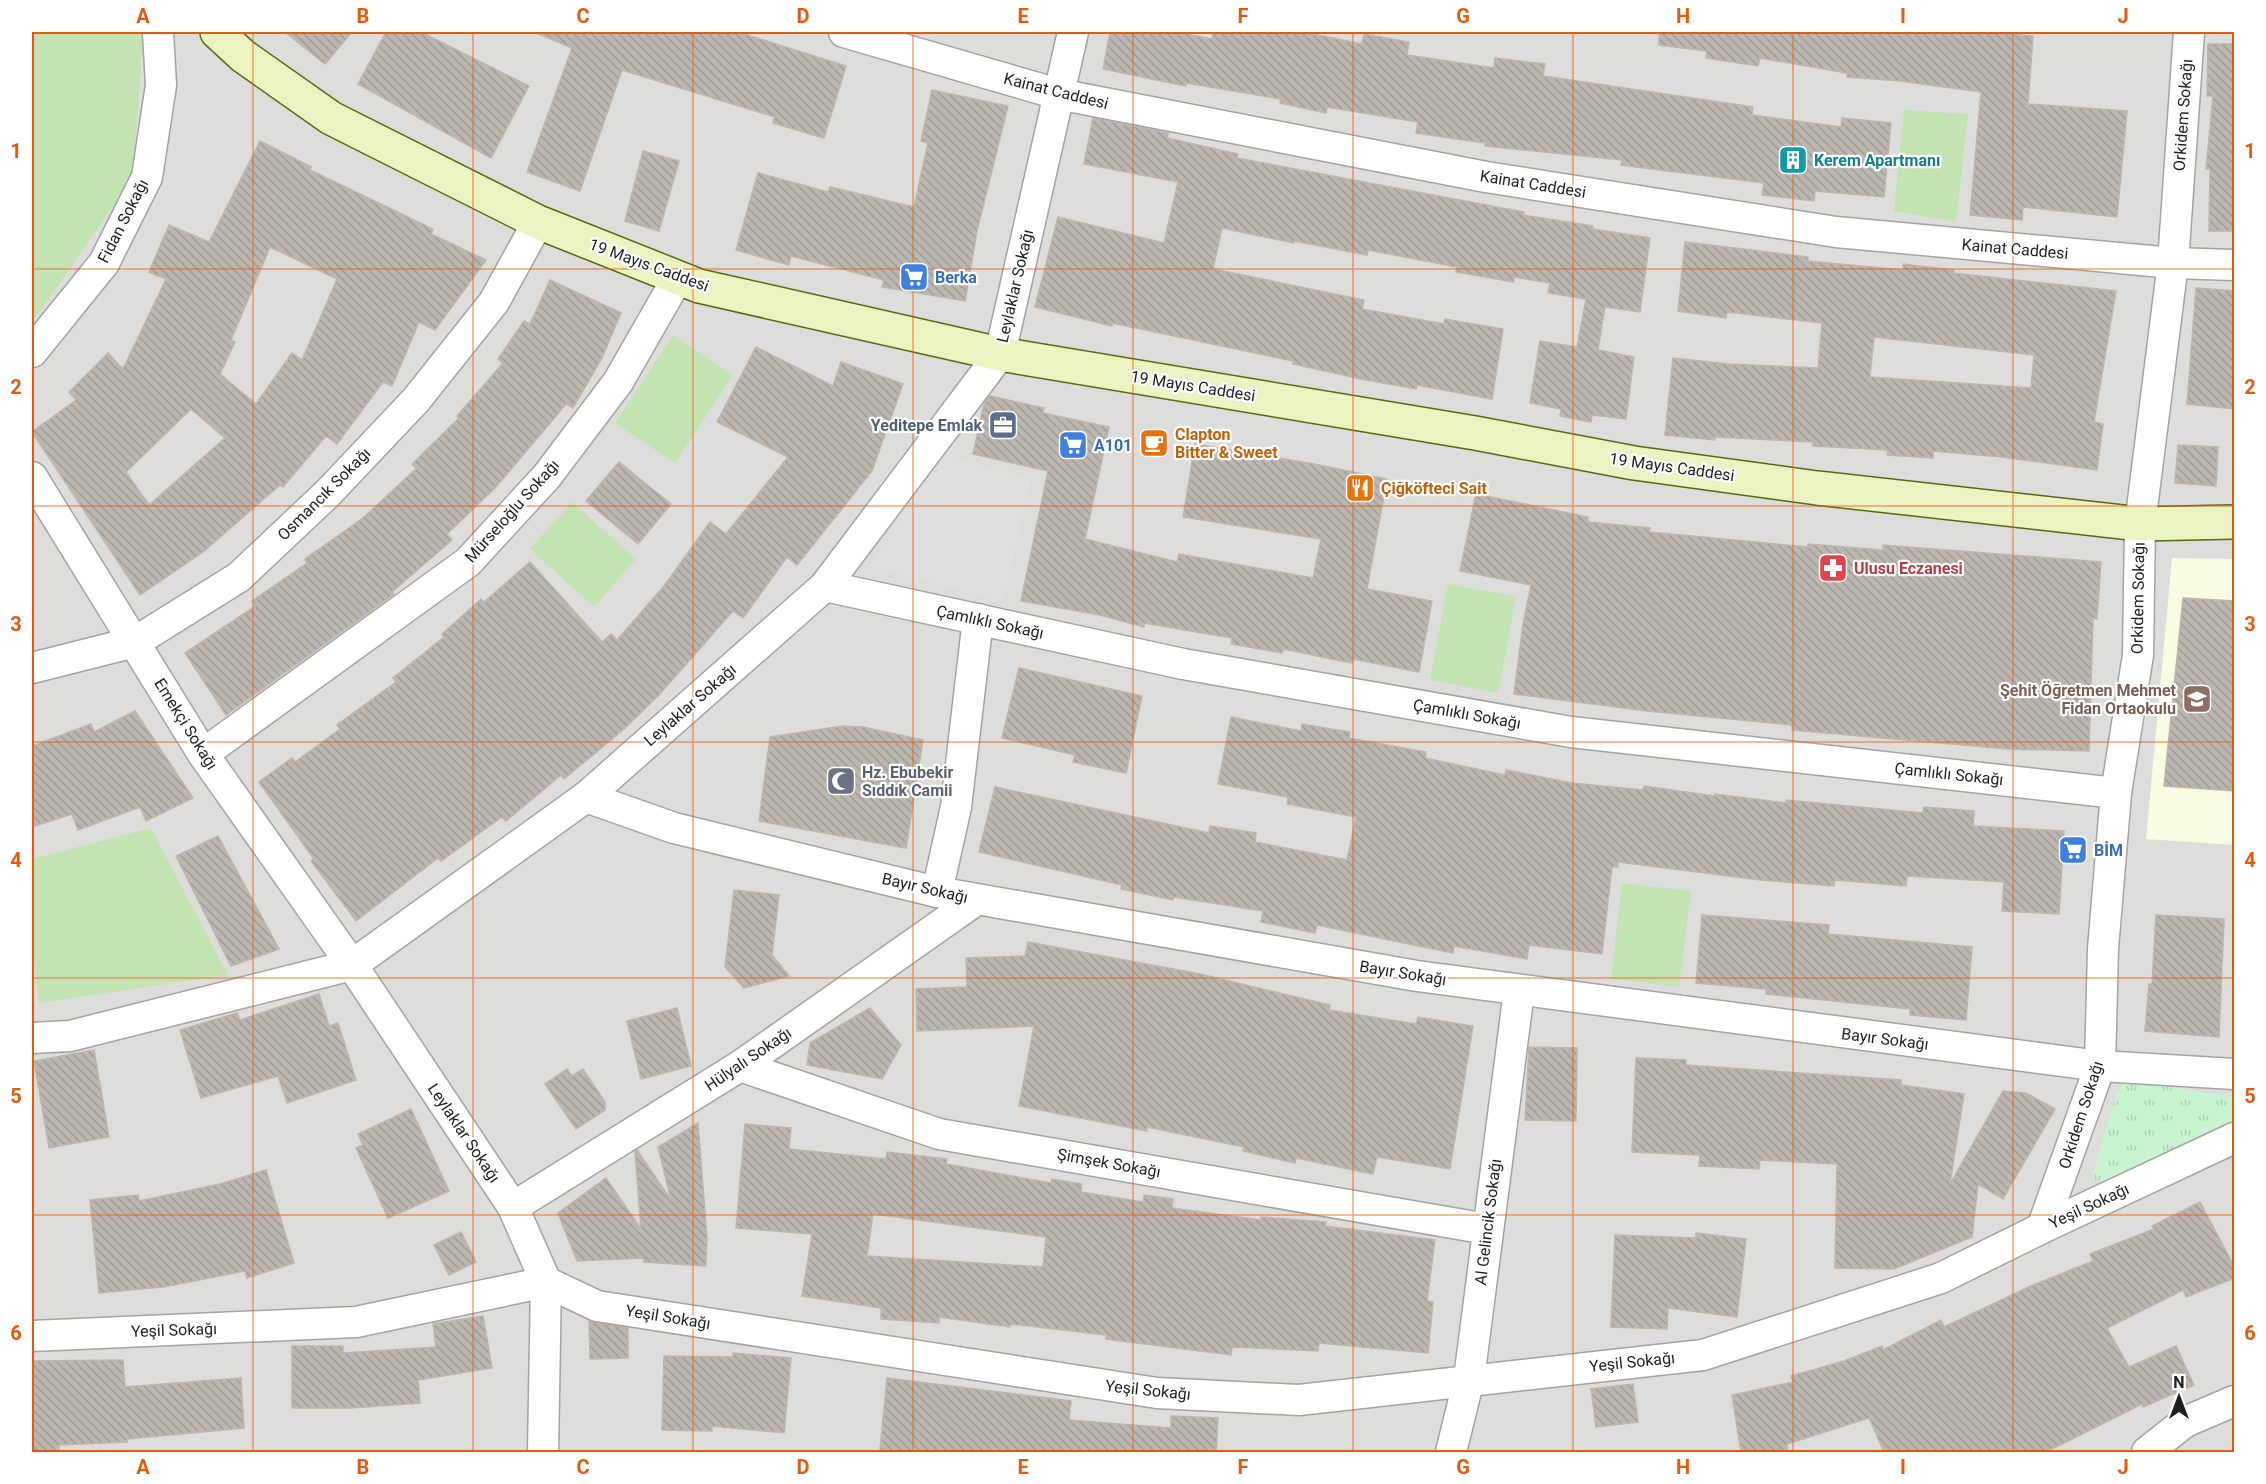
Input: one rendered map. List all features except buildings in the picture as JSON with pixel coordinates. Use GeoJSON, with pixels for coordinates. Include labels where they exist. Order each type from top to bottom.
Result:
{"type":"FeatureCollection","features":[{"type":"Feature","properties":{"kind":"street","name":"Fidan Sokağı"},"geometry":{"type":"LineString","coordinates":[[32,352],[104,263],[147,177],[161,85],[158,32]]}},
{"type":"Feature","properties":{"kind":"street","name":"19 Mayıs Caddesi"},"geometry":{"type":"LineString","coordinates":[[217,32],[243,56],[331,118],[538,222],[677,279],[1000,354],[1475,432],[1634,463],[1817,488],[2140,524],[2235,522]]}},
{"type":"Feature","properties":{"kind":"street","name":"Kainat Caddesi"},"geometry":{"type":"LineString","coordinates":[[844,32],[1058,94],[1486,177],[1836,232],[2173,264],[2235,265]]}},
{"type":"Feature","properties":{"kind":"street","name":"Leylaklar Sokağı"},"geometry":{"type":"LineString","coordinates":[[546,1282],[513,1207],[352,964],[586,797],[825,586],[1000,354],[1072,32]]}},
{"type":"Feature","properties":{"kind":"street","name":"Orkidem Sokağı"},"geometry":{"type":"LineString","coordinates":[[2042,1227],[2100,1065],[2103,949],[2116,793],[2138,655],[2140,524],[2173,264],[2188,32]]}},
{"type":"Feature","properties":{"kind":"street","name":"Osmancık Sokağı"},"geometry":{"type":"LineString","coordinates":[[32,668],[135,642],[239,577],[336,485],[416,400],[494,302],[538,222]]}},
{"type":"Feature","properties":{"kind":"street","name":"Mürseloğlu Sokağı"},"geometry":{"type":"LineString","coordinates":[[203,754],[468,562],[547,476],[618,382],[677,279]]}},
{"type":"Feature","properties":{"kind":"street","name":"Emekçi Sokağı"},"geometry":{"type":"LineString","coordinates":[[32,477],[203,754],[352,964]]}},
{"type":"Feature","properties":{"kind":"street","name":"Çamlıklı Sokağı"},"geometry":{"type":"LineString","coordinates":[[825,586],[1183,664],[1571,732],[2116,793]]}},
{"type":"Feature","properties":{"kind":"street"},"geometry":{"type":"LineString","coordinates":[[937,892],[956,807],[978,619]]}},
{"type":"Feature","properties":{"kind":"street","name":"Bayır Sokağı"},"geometry":{"type":"LineString","coordinates":[[586,797],[674,828],[937,892],[1417,976],[2100,1065],[2235,1074]]}},
{"type":"Feature","properties":{"kind":"street","name":"Hülyalı Sokağı"},"geometry":{"type":"LineString","coordinates":[[513,1207],[740,1065],[976,900]]}},
{"type":"Feature","properties":{"kind":"street"},"geometry":{"type":"LineString","coordinates":[[32,1038],[70,1036],[352,964]]}},
{"type":"Feature","properties":{"kind":"street","name":"Al Gelincik Sokağı"},"geometry":{"type":"LineString","coordinates":[[1451,1452],[1468,1379],[1486,1229],[1520,991]]}},
{"type":"Feature","properties":{"kind":"street","name":"Şimşek Sokağı"},"geometry":{"type":"LineString","coordinates":[[740,1065],[939,1134],[1486,1229]]}},
{"type":"Feature","properties":{"kind":"street","name":"Yeşil Sokağı"},"geometry":{"type":"LineString","coordinates":[[32,1336],[356,1322],[546,1282],[597,1306],[1157,1394],[1299,1400],[1468,1379],[1703,1355],[1941,1278],[2042,1227],[2235,1138]]}},
{"type":"Feature","properties":{"kind":"street"},"geometry":{"type":"LineString","coordinates":[[543,1452],[546,1282]]}},
{"type":"Feature","properties":{"kind":"street"},"geometry":{"type":"LineString","coordinates":[[2148,1452],[2185,1422],[2235,1401]]}},
{"type":"Feature","properties":{"kind":"shaded area"},"geometry":{"type":"Polygon","coordinates":[[[32,32],[2234,32],[2234,1452],[32,1452],[32,32]]]}},
{"type":"Feature","properties":{"kind":"shaded area"},"geometry":{"type":"Polygon","coordinates":[[[944,454],[1030,480],[1003,602],[869,566],[944,454]]]}},
{"type":"Feature","properties":{"kind":"shaded area","name":"Şehit Öğretmen Mehmet Fidan Ortaokulu"},"geometry":{"type":"Polygon","coordinates":[[[2172,558],[2234,559],[2234,845],[2146,839],[2172,558]]]}},
{"type":"Feature","properties":{"kind":"green space"},"geometry":{"type":"Polygon","coordinates":[[[32,32],[142,32],[143,37],[133,178],[32,322],[32,32]]]}},
{"type":"Feature","properties":{"kind":"green space"},"geometry":{"type":"Polygon","coordinates":[[[1904,110],[1968,114],[1956,222],[1894,211],[1904,110]]]}},
{"type":"Feature","properties":{"kind":"green space"},"geometry":{"type":"Polygon","coordinates":[[[673,335],[733,375],[675,463],[615,423],[673,335]]]}},
{"type":"Feature","properties":{"kind":"green space"},"geometry":{"type":"Polygon","coordinates":[[[572,502],[636,559],[594,607],[530,549],[572,502]]]}},
{"type":"Feature","properties":{"kind":"green space"},"geometry":{"type":"Polygon","coordinates":[[[1448,584],[1516,596],[1498,693],[1430,680],[1448,584]]]}},
{"type":"Feature","properties":{"kind":"green space"},"geometry":{"type":"Polygon","coordinates":[[[151,828],[228,975],[39,1003],[32,945],[32,859],[151,828]]]}},
{"type":"Feature","properties":{"kind":"green space"},"geometry":{"type":"Polygon","coordinates":[[[1622,883],[1691,891],[1679,987],[1611,979],[1622,883]]]}},
{"type":"Feature","properties":{"kind":"green space"},"geometry":{"type":"Polygon","coordinates":[[[2135,1081],[2234,1097],[2234,1125],[2101,1182],[2094,1180],[2093,1172],[2116,1094],[2123,1084],[2135,1081]]]}},
{"type":"Feature","properties":{"kind":"place","name":"Kerem Apartmanı"},"geometry":{"type":"Point","coordinates":[1793,160]}},
{"type":"Feature","properties":{"kind":"place","name":"Berka"},"geometry":{"type":"Point","coordinates":[914,277]}},
{"type":"Feature","properties":{"kind":"place","name":"Yeditepe Emlak"},"geometry":{"type":"Point","coordinates":[1003,425]}},
{"type":"Feature","properties":{"kind":"place","name":"Clapton Bitter & Sweet"},"geometry":{"type":"Point","coordinates":[1154,443]}},
{"type":"Feature","properties":{"kind":"place","name":"A101"},"geometry":{"type":"Point","coordinates":[1073,445]}},
{"type":"Feature","properties":{"kind":"place","name":"Çiğköfteci Sait"},"geometry":{"type":"Point","coordinates":[1360,488]}},
{"type":"Feature","properties":{"kind":"place","name":"Ulusu Eczanesi"},"geometry":{"type":"Point","coordinates":[1833,568]}},
{"type":"Feature","properties":{"kind":"place","name":"Şehit Öğretmen Mehmet Fidan Ortaokulu"},"geometry":{"type":"Point","coordinates":[2197,699]}},
{"type":"Feature","properties":{"kind":"place","name":"Hz. Ebubekir Sıddık Camii"},"geometry":{"type":"Point","coordinates":[841,781]}},
{"type":"Feature","properties":{"kind":"place","name":"BİM"},"geometry":{"type":"Point","coordinates":[2073,850]}}]}
